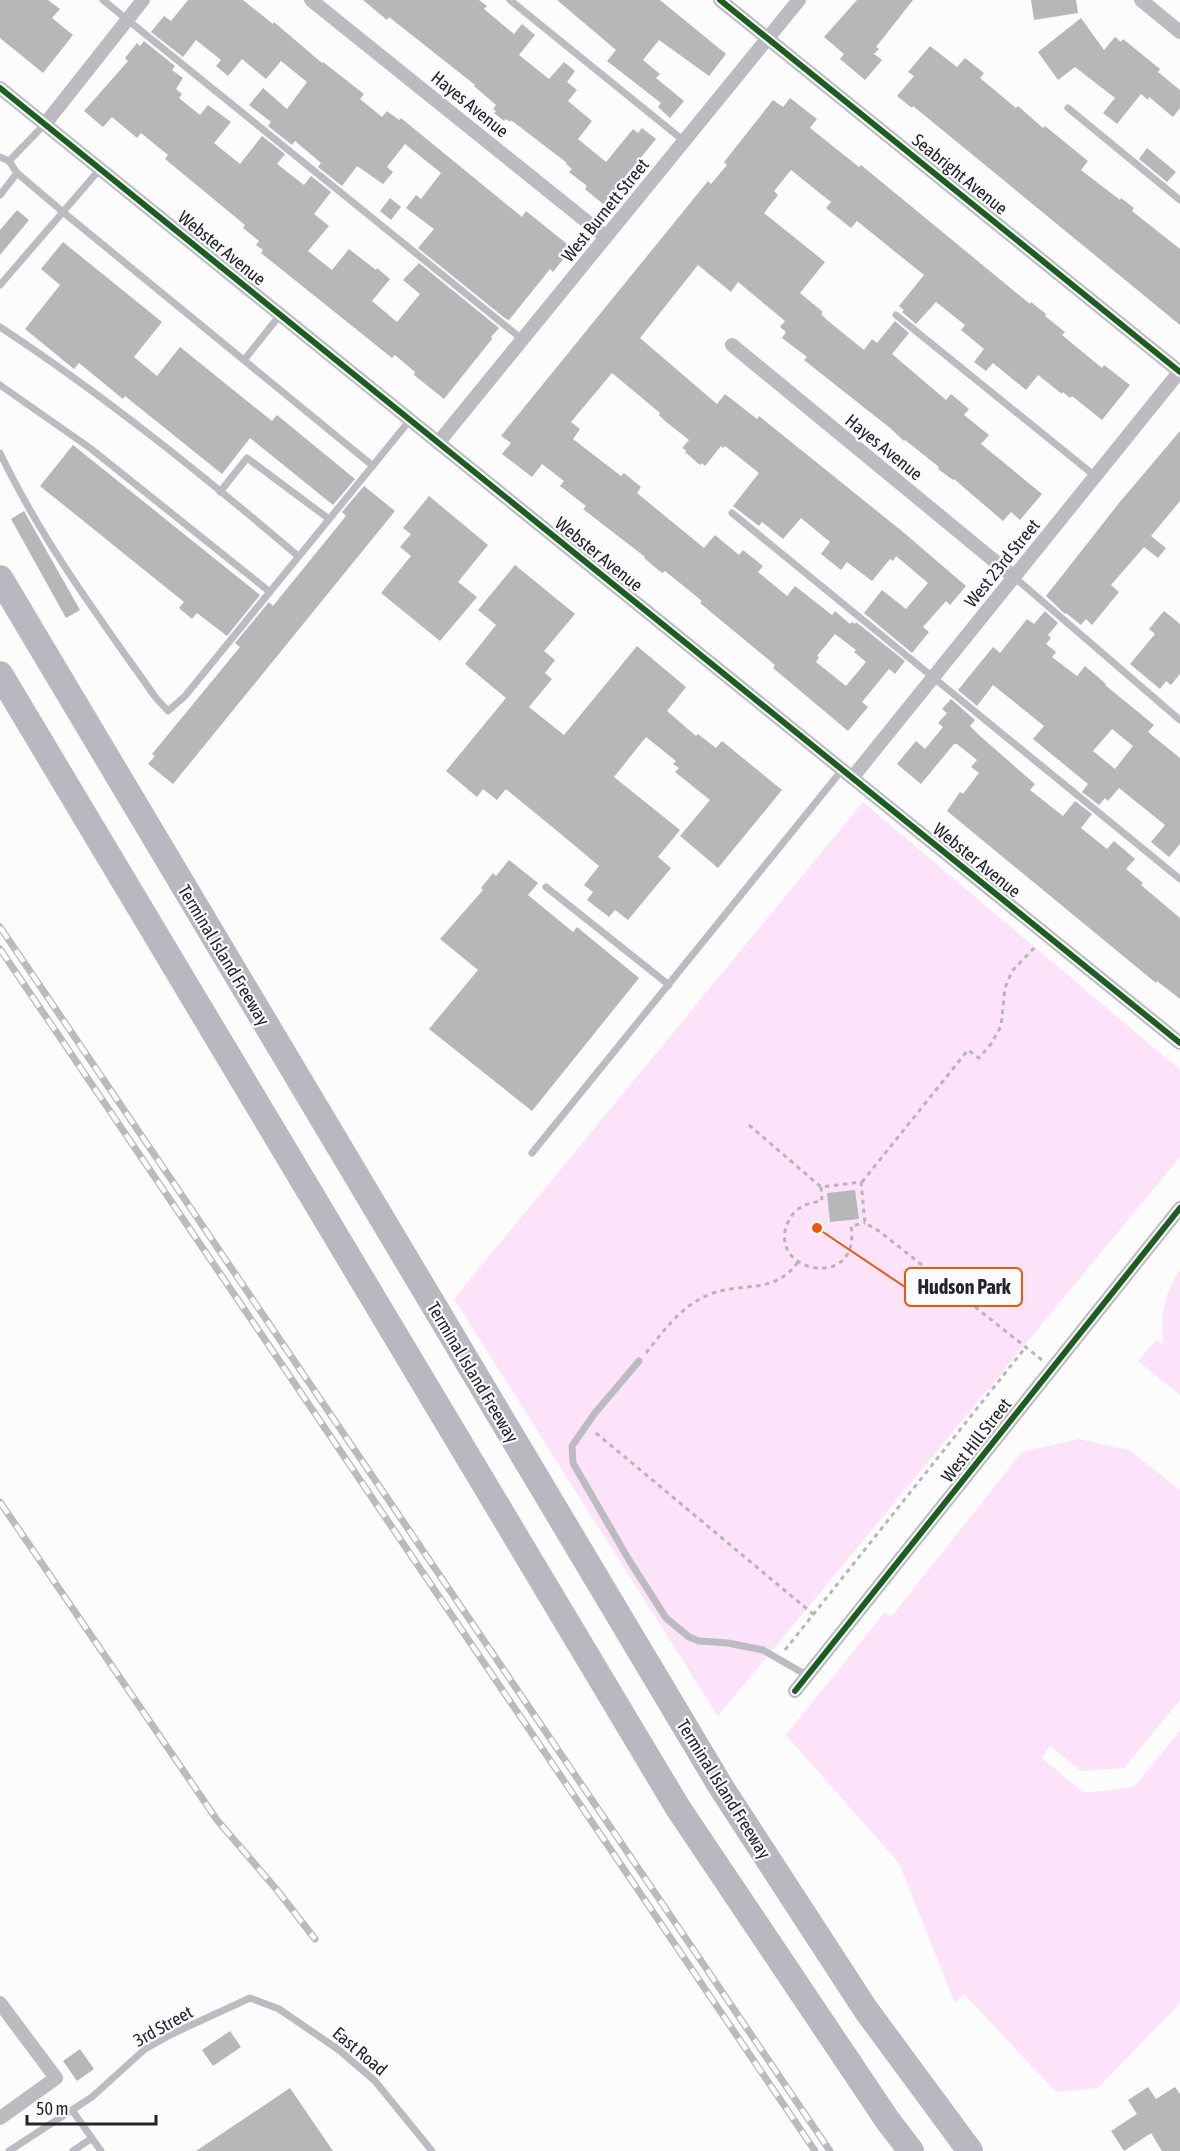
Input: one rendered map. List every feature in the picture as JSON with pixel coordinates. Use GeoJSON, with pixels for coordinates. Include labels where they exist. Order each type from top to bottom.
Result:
{"type":"FeatureCollection","features":[{"type":"Feature","properties":{"kind":"highway","name":"Terminal Island Freeway"},"geometry":{"type":"LineString","coordinates":[[0,578],[721,1787],[866,2010],[970,2151]]}},
{"type":"Feature","properties":{"kind":"highway"},"geometry":{"type":"LineString","coordinates":[[0,674],[678,1808],[888,2121],[911,2151]]}},
{"type":"Feature","properties":{"kind":"street"},"geometry":{"type":"LineString","coordinates":[[45,124],[143,0]]}},
{"type":"Feature","properties":{"kind":"street","name":"Hayes Avenue"},"geometry":{"type":"LineString","coordinates":[[311,0],[606,237]]}},
{"type":"Feature","properties":{"kind":"street","name":"Seabright Avenue"},"geometry":{"type":"LineString","coordinates":[[720,0],[1180,372]]}},
{"type":"Feature","properties":{"kind":"street","name":"West Burnett Street"},"geometry":{"type":"LineString","coordinates":[[438,443],[799,0]]}},
{"type":"Feature","properties":{"kind":"street"},"geometry":{"type":"LineString","coordinates":[[1141,0],[1180,32]]}},
{"type":"Feature","properties":{"kind":"street","name":"Webster Avenue"},"geometry":{"type":"LineString","coordinates":[[0,88],[1180,1043]]}},
{"type":"Feature","properties":{"kind":"street","name":"Hayes Avenue"},"geometry":{"type":"LineString","coordinates":[[732,345],[1014,577]]}},
{"type":"Feature","properties":{"kind":"street","name":"West 23rd Street"},"geometry":{"type":"LineString","coordinates":[[847,774],[933,677],[1180,372]]}},
{"type":"Feature","properties":{"kind":"street","name":"West Hill Street"},"geometry":{"type":"LineString","coordinates":[[795,1691],[1180,1208]]}},
{"type":"Feature","properties":{"kind":"street"},"geometry":{"type":"LineString","coordinates":[[0,2003],[56,2078],[0,2118]]}},
{"type":"Feature","properties":{"kind":"lane"},"geometry":{"type":"LineString","coordinates":[[103,0],[522,340]]}},
{"type":"Feature","properties":{"kind":"lane"},"geometry":{"type":"LineString","coordinates":[[510,0],[684,141]]}},
{"type":"Feature","properties":{"kind":"lane"},"geometry":{"type":"LineString","coordinates":[[1068,108],[1180,200]]}},
{"type":"Feature","properties":{"kind":"lane"},"geometry":{"type":"LineString","coordinates":[[9,161],[45,124]]}},
{"type":"Feature","properties":{"kind":"lane"},"geometry":{"type":"LineString","coordinates":[[0,157],[9,161],[17,173],[63,212],[372,466]]}},
{"type":"Feature","properties":{"kind":"lane"},"geometry":{"type":"LineString","coordinates":[[0,285],[100,169]]}},
{"type":"Feature","properties":{"kind":"lane"},"geometry":{"type":"LineString","coordinates":[[0,195],[17,173]]}},
{"type":"Feature","properties":{"kind":"lane"},"geometry":{"type":"LineString","coordinates":[[244,360],[280,315]]}},
{"type":"Feature","properties":{"kind":"lane"},"geometry":{"type":"LineString","coordinates":[[896,315],[1095,476]]}},
{"type":"Feature","properties":{"kind":"lane"},"geometry":{"type":"LineString","coordinates":[[0,327],[75,379],[168,449],[298,556]]}},
{"type":"Feature","properties":{"kind":"lane"},"geometry":{"type":"LineString","coordinates":[[0,384],[90,448],[270,592]]}},
{"type":"Feature","properties":{"kind":"lane"},"geometry":{"type":"LineString","coordinates":[[0,453],[18,491],[87,602],[156,698],[168,711],[185,696],[410,420]]}},
{"type":"Feature","properties":{"kind":"lane"},"geometry":{"type":"LineString","coordinates":[[220,492],[247,458],[329,519]]}},
{"type":"Feature","properties":{"kind":"lane"},"geometry":{"type":"LineString","coordinates":[[732,513],[1180,879]]}},
{"type":"Feature","properties":{"kind":"lane"},"geometry":{"type":"LineString","coordinates":[[1014,577],[1180,720]]}},
{"type":"Feature","properties":{"kind":"lane"},"geometry":{"type":"LineString","coordinates":[[532,1153],[669,985],[847,774]]}},
{"type":"Feature","properties":{"kind":"lane"},"geometry":{"type":"LineString","coordinates":[[546,887],[669,985]]}},
{"type":"Feature","properties":{"kind":"lane"},"geometry":{"type":"LineString","coordinates":[[639,1361],[586,1425],[572,1446],[573,1463],[666,1618],[689,1637],[699,1641],[728,1643],[764,1650],[808,1676]]}},
{"type":"Feature","properties":{"kind":"lane","name":"3rd Street"},"geometry":{"type":"LineString","coordinates":[[9,2151],[92,2097],[145,2049],[250,1998]]}},
{"type":"Feature","properties":{"kind":"lane","name":"East Road"},"geometry":{"type":"LineString","coordinates":[[250,1998],[279,2009],[339,2049],[375,2081],[432,2151]]}},
{"type":"Feature","properties":{"kind":"lane"},"geometry":{"type":"LineString","coordinates":[[72,2110],[100,2151]]}},
{"type":"Feature","properties":{"kind":"lane"},"geometry":{"type":"LineString","coordinates":[[73,2151],[92,2138]]}},
{"type":"Feature","properties":{"kind":"path"},"geometry":{"type":"LineString","coordinates":[[821,1187],[861,1182],[968,1050],[979,1058],[991,1044],[1001,1026],[1005,988],[1012,971],[1046,935]]}},
{"type":"Feature","properties":{"kind":"path"},"geometry":{"type":"LineString","coordinates":[[749,1125],[821,1187],[822,1202],[810,1202],[800,1207],[792,1215],[787,1225],[785,1237],[788,1248],[798,1262],[814,1269],[825,1269],[836,1265],[851,1248],[853,1237],[851,1226],[865,1223],[879,1231],[1053,1368]]}},
{"type":"Feature","properties":{"kind":"path"},"geometry":{"type":"LineString","coordinates":[[861,1182],[865,1223]]}},
{"type":"Feature","properties":{"kind":"path"},"geometry":{"type":"LineString","coordinates":[[639,1361],[677,1314],[687,1306],[710,1294],[767,1284],[782,1278],[798,1262]]}},
{"type":"Feature","properties":{"kind":"path"},"geometry":{"type":"LineString","coordinates":[[778,1659],[1026,1347]]}},
{"type":"Feature","properties":{"kind":"path"},"geometry":{"type":"LineString","coordinates":[[586,1425],[813,1614]]}},
{"type":"Feature","properties":{"kind":"shaded area"},"geometry":{"type":"Polygon","coordinates":[[[863,802],[1180,1070],[1180,1157],[718,1716],[454,1299],[863,802]]]}},
{"type":"Feature","properties":{"kind":"shaded area"},"geometry":{"type":"Polygon","coordinates":[[[1180,1270],[1180,1395],[1138,1361],[1156,1340],[1163,1344],[1164,1306],[1174,1279],[1180,1270]]]}},
{"type":"Feature","properties":{"kind":"shaded area"},"geometry":{"type":"Polygon","coordinates":[[[1079,1439],[1129,1450],[1180,1490],[1180,1700],[1124,1768],[1081,1771],[1050,1746],[1042,1758],[1084,1793],[1134,1787],[1180,1731],[1180,2003],[1098,2088],[1056,2092],[964,1994],[955,2003],[899,1863],[786,1735],[885,1612],[891,1617],[1022,1452],[1079,1439]]]}},
{"type":"Feature","properties":{"kind":"building"},"geometry":{"type":"Polygon","coordinates":[[[0,0],[48,0],[60,9],[52,18],[73,35],[43,73],[0,38],[0,0]]]}},
{"type":"Feature","properties":{"kind":"building"},"geometry":{"type":"Polygon","coordinates":[[[188,0],[243,0],[364,94],[360,99],[382,117],[387,111],[399,120],[401,118],[522,217],[526,211],[572,248],[553,272],[550,269],[509,320],[506,319],[418,248],[434,229],[406,208],[416,195],[421,199],[441,173],[405,144],[387,167],[393,172],[383,184],[357,166],[342,186],[318,167],[321,163],[295,141],[292,145],[268,126],[271,122],[249,105],[263,88],[287,109],[307,82],[281,61],[266,79],[242,59],[228,76],[216,66],[221,60],[196,40],[183,57],[151,32],[164,16],[171,21],[188,0]]]}},
{"type":"Feature","properties":{"kind":"building"},"geometry":{"type":"Polygon","coordinates":[[[363,0],[479,0],[487,6],[484,9],[514,34],[522,24],[535,35],[519,55],[549,79],[564,62],[575,71],[567,82],[577,90],[568,101],[592,121],[578,139],[606,162],[633,129],[638,133],[642,128],[656,139],[603,204],[585,189],[587,186],[569,172],[572,169],[567,163],[511,120],[510,122],[506,119],[504,121],[494,113],[496,111],[493,109],[496,105],[475,85],[389,17],[387,20],[363,0]]]}},
{"type":"Feature","properties":{"kind":"building"},"geometry":{"type":"Polygon","coordinates":[[[557,0],[660,0],[726,54],[709,76],[659,40],[643,60],[660,74],[656,78],[684,101],[670,118],[658,107],[661,103],[607,61],[616,50],[557,0]]]}},
{"type":"Feature","properties":{"kind":"building"},"geometry":{"type":"Polygon","coordinates":[[[857,0],[913,0],[876,47],[879,49],[874,54],[882,60],[865,80],[840,59],[844,54],[824,37],[857,0]]]}},
{"type":"Feature","properties":{"kind":"building"},"geometry":{"type":"Polygon","coordinates":[[[1031,0],[1076,0],[1078,13],[1034,20],[1031,0]]]}},
{"type":"Feature","properties":{"kind":"building"},"geometry":{"type":"Polygon","coordinates":[[[1081,18],[1104,50],[1115,37],[1121,42],[1123,39],[1160,69],[1158,72],[1180,90],[1180,108],[1173,117],[1149,97],[1148,100],[1141,94],[1117,124],[1103,113],[1115,98],[1075,67],[1058,80],[1038,52],[1081,18]]]}},
{"type":"Feature","properties":{"kind":"building"},"geometry":{"type":"Polygon","coordinates":[[[144,41],[175,66],[172,70],[183,78],[176,89],[182,94],[179,98],[200,115],[208,105],[231,122],[214,143],[240,164],[262,136],[285,154],[277,164],[304,185],[311,176],[331,192],[314,214],[329,226],[308,251],[332,270],[349,249],[376,270],[377,268],[390,279],[372,301],[397,322],[420,294],[403,280],[419,263],[499,328],[444,399],[414,375],[415,372],[395,355],[392,358],[261,253],[263,250],[256,245],[259,241],[243,228],[245,225],[165,159],[168,155],[141,133],[137,138],[112,117],[103,127],[84,111],[128,61],[125,58],[137,43],[140,46],[144,41]]]}},
{"type":"Feature","properties":{"kind":"building"},"geometry":{"type":"Polygon","coordinates":[[[930,46],[957,67],[965,58],[984,73],[980,78],[1016,108],[1018,106],[1043,128],[1045,126],[1088,161],[1081,170],[1134,208],[1132,211],[1180,249],[1180,325],[913,106],[912,108],[897,96],[914,76],[908,72],[930,46]]]}},
{"type":"Feature","properties":{"kind":"building"},"geometry":{"type":"Polygon","coordinates":[[[790,98],[817,119],[810,128],[859,167],[861,165],[1030,304],[1031,302],[1046,314],[1045,316],[1065,332],[1062,335],[1102,368],[1104,365],[1130,385],[1102,420],[1072,396],[1070,398],[1063,392],[1062,394],[1038,375],[1026,390],[993,363],[986,371],[974,362],[984,349],[961,330],[965,325],[936,302],[916,324],[902,312],[904,310],[899,306],[924,275],[857,221],[851,228],[826,208],[831,202],[791,170],[774,191],[778,195],[764,213],[825,262],[800,293],[823,312],[821,314],[827,320],[864,350],[872,339],[877,343],[895,321],[909,333],[892,354],[946,400],[951,394],[969,409],[964,415],[989,435],[981,444],[1042,494],[1020,520],[1011,512],[1003,521],[954,479],[938,469],[939,467],[804,360],[807,357],[782,338],[786,332],[780,327],[785,321],[738,282],[731,292],[698,265],[640,338],[717,404],[725,394],[757,419],[759,416],[966,586],[950,605],[946,601],[923,627],[929,632],[912,653],[864,613],[882,590],[906,609],[928,583],[896,556],[893,561],[890,559],[872,581],[847,562],[841,570],[821,554],[830,542],[801,518],[783,539],[762,522],[759,526],[733,506],[759,473],[725,446],[723,448],[721,446],[705,466],[702,463],[700,465],[682,448],[689,440],[612,373],[571,422],[580,429],[573,439],[621,476],[624,473],[641,487],[637,493],[704,548],[715,535],[739,555],[743,550],[763,566],[758,572],[787,596],[795,586],[832,615],[835,611],[850,624],[856,622],[905,661],[895,674],[889,669],[862,702],[868,707],[848,731],[773,668],[775,665],[700,603],[702,601],[665,571],[662,573],[583,509],[586,506],[560,486],[564,481],[542,464],[532,477],[502,454],[511,443],[501,436],[513,421],[708,181],[711,184],[727,165],[724,162],[773,100],[783,107],[790,98]],[[835,634],[817,656],[819,657],[816,662],[846,686],[866,662],[854,652],[856,650],[835,634]]]}},
{"type":"Feature","properties":{"kind":"building"},"geometry":{"type":"Polygon","coordinates":[[[1147,148],[1176,172],[1167,182],[1139,159],[1147,148]]]}},
{"type":"Feature","properties":{"kind":"building"},"geometry":{"type":"Polygon","coordinates":[[[390,198],[401,207],[391,220],[380,211],[390,198]]]}},
{"type":"Feature","properties":{"kind":"building"},"geometry":{"type":"Polygon","coordinates":[[[17,210],[29,220],[0,255],[0,230],[17,210]]]}},
{"type":"Feature","properties":{"kind":"building"},"geometry":{"type":"Polygon","coordinates":[[[63,242],[162,322],[134,357],[157,376],[180,347],[272,421],[277,415],[355,479],[333,505],[250,438],[222,474],[125,396],[123,399],[79,363],[74,369],[25,329],[60,285],[41,269],[63,242]]]}},
{"type":"Feature","properties":{"kind":"building"},"geometry":{"type":"Polygon","coordinates":[[[1180,431],[1180,501],[1151,536],[1166,548],[1158,558],[1144,547],[1111,585],[1119,592],[1092,625],[1086,619],[1081,625],[1046,596],[1119,503],[1180,431]]]}},
{"type":"Feature","properties":{"kind":"building"},"geometry":{"type":"Polygon","coordinates":[[[73,445],[260,595],[227,636],[197,613],[192,619],[179,608],[184,602],[40,486],[73,445]]]}},
{"type":"Feature","properties":{"kind":"building"},"geometry":{"type":"Polygon","coordinates":[[[364,486],[395,511],[173,784],[148,764],[155,756],[152,754],[240,647],[235,643],[269,602],[273,606],[346,516],[342,512],[364,486]]]}},
{"type":"Feature","properties":{"kind":"building"},"geometry":{"type":"Polygon","coordinates":[[[429,496],[488,545],[458,582],[477,597],[440,641],[381,593],[411,556],[400,547],[411,534],[403,528],[429,496]]]}},
{"type":"Feature","properties":{"kind":"building"},"geometry":{"type":"Polygon","coordinates":[[[24,511],[80,610],[66,618],[11,519],[24,511]]]}},
{"type":"Feature","properties":{"kind":"building"},"geometry":{"type":"Polygon","coordinates":[[[515,565],[575,614],[544,651],[555,660],[545,673],[552,679],[529,707],[564,735],[637,646],[686,687],[667,711],[696,736],[698,734],[716,748],[722,741],[782,790],[718,868],[680,836],[710,800],[675,772],[679,768],[673,764],[676,761],[646,737],[614,777],[680,830],[658,857],[671,868],[628,920],[615,910],[609,917],[587,900],[593,892],[584,885],[599,866],[506,789],[497,800],[483,789],[477,797],[446,771],[506,698],[465,664],[496,625],[478,610],[515,565]]]}},
{"type":"Feature","properties":{"kind":"building"},"geometry":{"type":"Polygon","coordinates":[[[1045,611],[1058,623],[1048,635],[1051,638],[1046,644],[1056,652],[1052,657],[1077,676],[1085,666],[1154,725],[1148,732],[1180,758],[1180,844],[1169,857],[1151,842],[1165,825],[1119,788],[1108,801],[1105,798],[1099,805],[1082,792],[1088,784],[1033,739],[1044,726],[993,685],[977,706],[958,690],[993,647],[1000,653],[1027,619],[1034,624],[1045,611]],[[1112,729],[1093,751],[1115,769],[1133,746],[1112,729]]]}},
{"type":"Feature","properties":{"kind":"building"},"geometry":{"type":"Polygon","coordinates":[[[1164,611],[1180,624],[1180,674],[1171,685],[1166,681],[1160,689],[1130,664],[1155,634],[1149,629],[1164,611]]]}},
{"type":"Feature","properties":{"kind":"building"},"geometry":{"type":"Polygon","coordinates":[[[951,699],[975,720],[970,726],[1035,784],[1030,790],[1063,816],[1075,801],[1092,814],[1081,828],[1107,849],[1114,841],[1135,859],[1126,869],[1180,918],[1180,999],[1157,981],[1156,983],[947,811],[960,792],[963,794],[979,773],[971,767],[977,760],[954,744],[921,784],[897,764],[916,741],[925,749],[943,727],[938,723],[947,713],[942,709],[951,699]]]}},
{"type":"Feature","properties":{"kind":"building"},"geometry":{"type":"Polygon","coordinates":[[[509,860],[538,883],[528,895],[573,932],[577,927],[639,978],[532,1111],[429,1029],[478,970],[440,939],[483,890],[481,888],[493,873],[496,876],[509,860]]]}},
{"type":"Feature","properties":{"kind":"building"},"geometry":{"type":"Polygon","coordinates":[[[855,1190],[859,1219],[830,1222],[827,1193],[855,1190]]]}},
{"type":"Feature","properties":{"kind":"building"},"geometry":{"type":"Polygon","coordinates":[[[230,2031],[241,2047],[213,2066],[202,2050],[230,2031]]]}},
{"type":"Feature","properties":{"kind":"building"},"geometry":{"type":"Polygon","coordinates":[[[80,2049],[94,2069],[77,2081],[63,2061],[80,2049]]]}},
{"type":"Feature","properties":{"kind":"building"},"geometry":{"type":"Polygon","coordinates":[[[1148,2087],[1156,2099],[1175,2087],[1180,2094],[1180,2151],[1162,2151],[1151,2133],[1124,2151],[1111,2131],[1137,2114],[1128,2100],[1148,2087]]]}},
{"type":"Feature","properties":{"kind":"building"},"geometry":{"type":"Polygon","coordinates":[[[290,2088],[333,2151],[196,2151],[290,2088]]]}},
{"type":"Feature","properties":{"kind":"railway"},"geometry":{"type":"LineString","coordinates":[[0,927],[830,2151]]}},
{"type":"Feature","properties":{"kind":"railway"},"geometry":{"type":"LineString","coordinates":[[0,949],[815,2151]]}},
{"type":"Feature","properties":{"kind":"railway"},"geometry":{"type":"LineString","coordinates":[[0,1502],[217,1820],[277,1890],[315,1939]]}},
{"type":"Feature","properties":{"kind":"cycle path"},"geometry":{"type":"LineString","coordinates":[[720,0],[1180,372]]}},
{"type":"Feature","properties":{"kind":"cycle path"},"geometry":{"type":"LineString","coordinates":[[0,88],[1180,1043]]}},
{"type":"Feature","properties":{"kind":"cycle path"},"geometry":{"type":"LineString","coordinates":[[795,1691],[1180,1208]]}},
{"type":"Feature","properties":{"kind":"place","name":"Hudson Park"},"geometry":{"type":"Point","coordinates":[817,1228]}}]}
